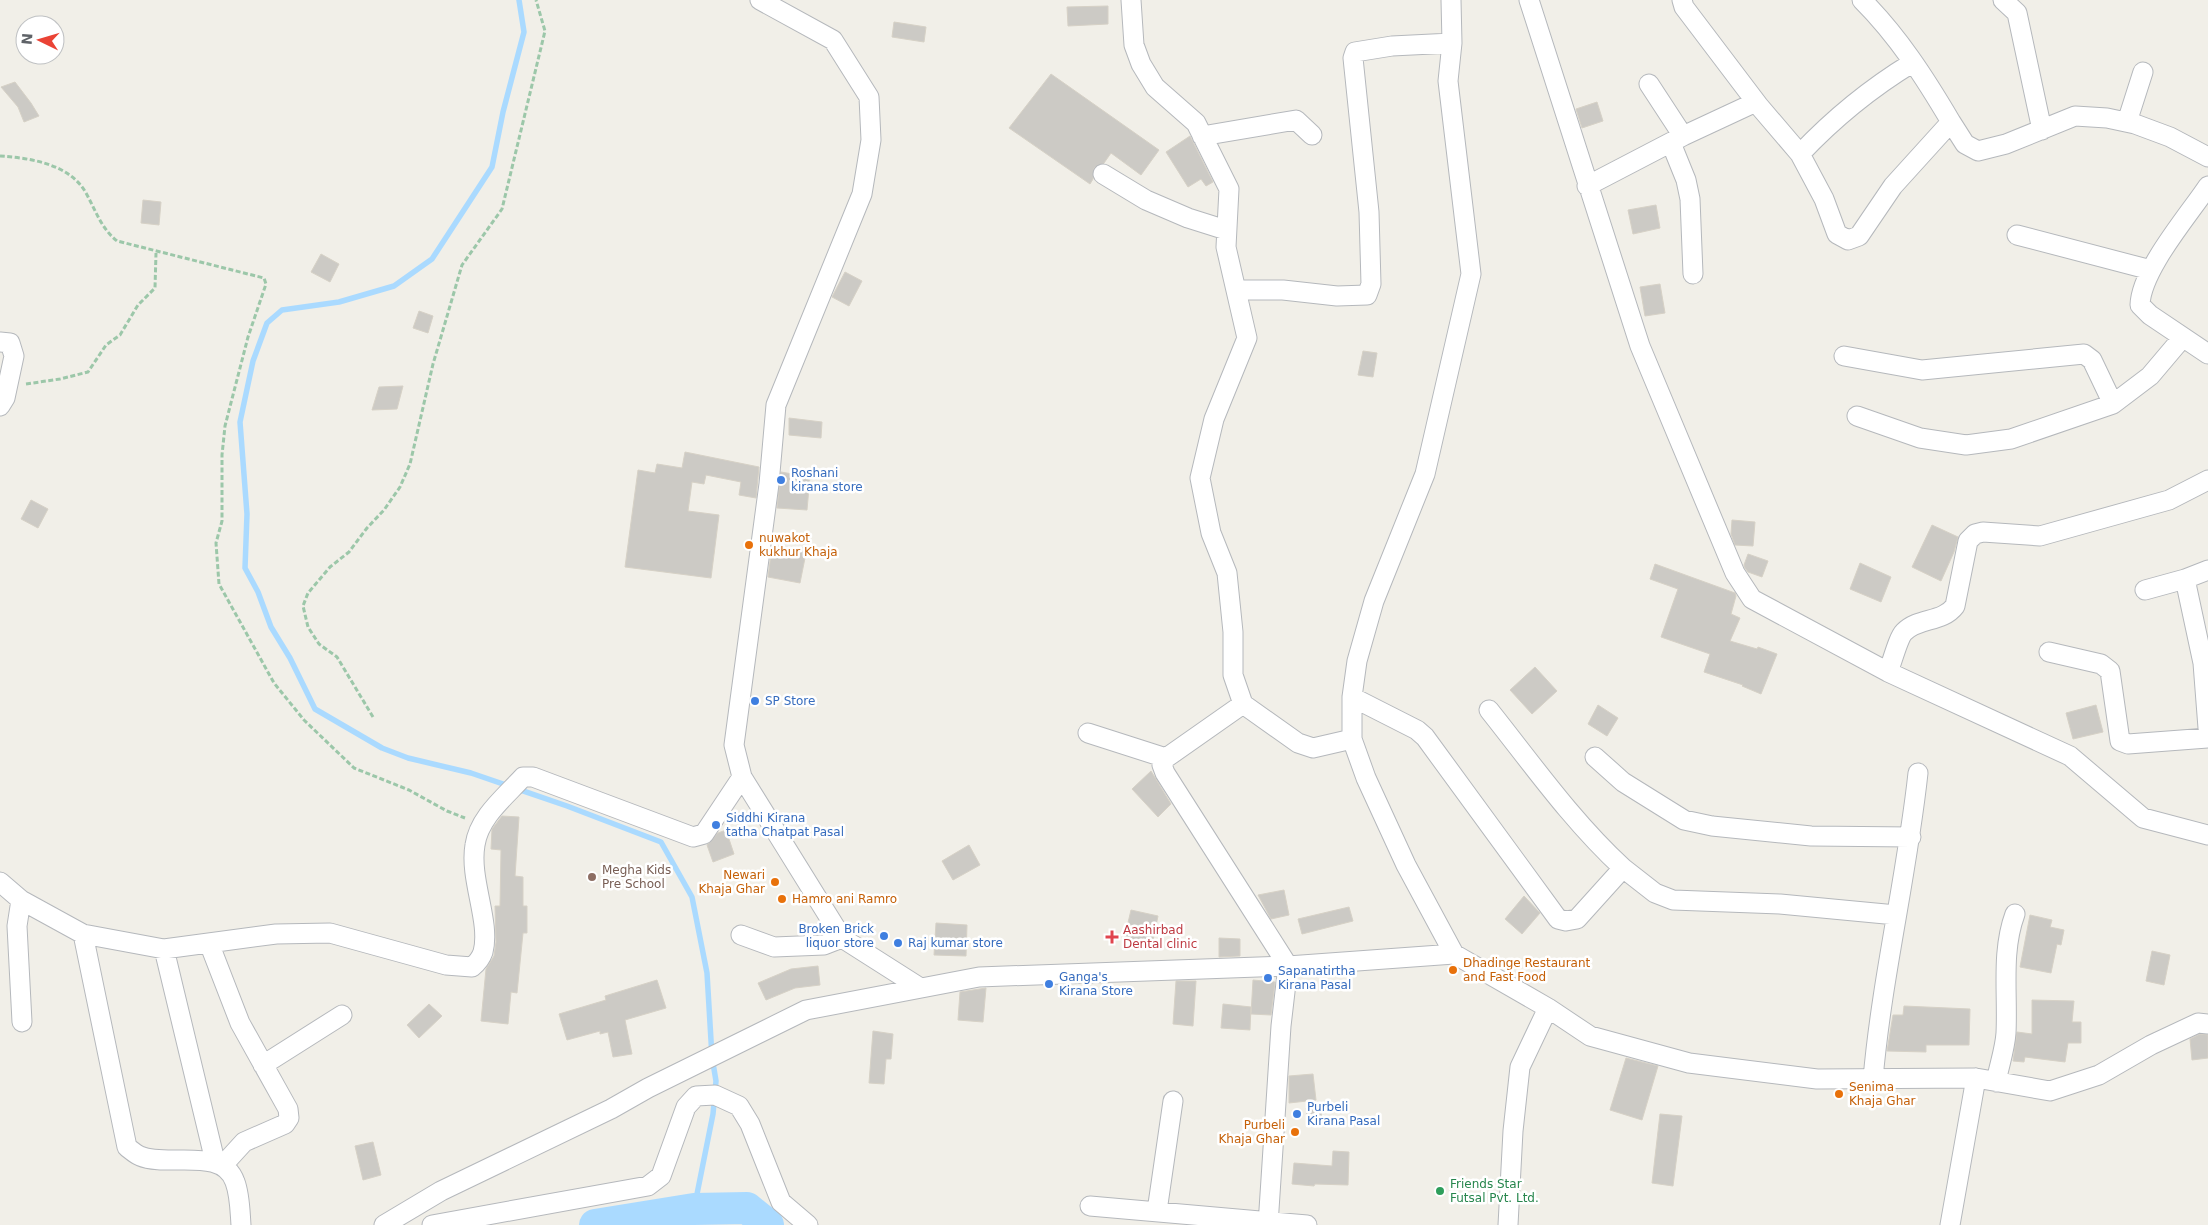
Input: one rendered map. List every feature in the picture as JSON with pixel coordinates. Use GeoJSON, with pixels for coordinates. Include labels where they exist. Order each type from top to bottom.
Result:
{"type":"FeatureCollection","features":[{"type":"Feature","properties":{"kind":"street"},"geometry":{"type":"LineString","coordinates":[[760,0],[833,40],[868,97],[871,140],[862,194],[776,405],[769,484],[734,745],[742,777],[842,938],[919,987]]}},
{"type":"Feature","properties":{"kind":"street"},"geometry":{"type":"LineString","coordinates":[[1131,0],[1134,45],[1141,64],[1156,87],[1196,123],[1229,189],[1226,247],[1247,338],[1214,419],[1200,478],[1211,533],[1227,573],[1233,632],[1233,676],[1243,704],[1298,743],[1313,748],[1352,739]]}},
{"type":"Feature","properties":{"kind":"street"},"geometry":{"type":"LineString","coordinates":[[1451,0],[1452,43],[1448,81],[1471,274],[1425,474],[1374,601],[1357,661],[1352,697],[1352,739],[1366,778],[1406,865],[1454,954],[1548,1008],[1590,1036],[1689,1063],[1817,1079],[1976,1078],[2050,1091],[2099,1075],[2151,1045],[2198,1023],[2208,1024]]}},
{"type":"Feature","properties":{"kind":"street"},"geometry":{"type":"LineString","coordinates":[[1529,0],[1587,186],[1640,346],[1735,573],[1752,598],[1888,672],[2070,756],[2143,818],[2208,835]]}},
{"type":"Feature","properties":{"kind":"street"},"geometry":{"type":"LineString","coordinates":[[1862,0],[1888,27],[1912,63],[1923,74],[1965,144],[1978,151],[2006,144],[2075,116],[2107,118],[2127,122],[2170,137],[2208,157]]}},
{"type":"Feature","properties":{"kind":"street"},"geometry":{"type":"LineString","coordinates":[[2003,0],[2017,12],[2042,130]]}},
{"type":"Feature","properties":{"kind":"street"},"geometry":{"type":"LineString","coordinates":[[1687,2],[1756,102],[1800,154],[1824,199],[1837,234],[1848,240],[1859,236],[1893,186],[1951,122]]}},
{"type":"Feature","properties":{"kind":"street"},"geometry":{"type":"LineString","coordinates":[[1236,290],[1283,290],[1337,296],[1367,295],[1371,284],[1369,212],[1353,58],[1355,52],[1392,46],[1452,43]]}},
{"type":"Feature","properties":{"kind":"street"},"geometry":{"type":"LineString","coordinates":[[1800,154],[1822,130],[1878,84],[1912,63]]}},
{"type":"Feature","properties":{"kind":"street"},"geometry":{"type":"LineString","coordinates":[[2127,122],[2143,72]]}},
{"type":"Feature","properties":{"kind":"street"},"geometry":{"type":"LineString","coordinates":[[1649,84],[1677,140],[1690,199],[1693,274]]}},
{"type":"Feature","properties":{"kind":"street"},"geometry":{"type":"LineString","coordinates":[[1587,186],[1756,102]]}},
{"type":"Feature","properties":{"kind":"street"},"geometry":{"type":"LineString","coordinates":[[1202,136],[1296,120],[1312,135]]}},
{"type":"Feature","properties":{"kind":"street"},"geometry":{"type":"LineString","coordinates":[[1103,174],[1146,200],[1188,218],[1226,230]]}},
{"type":"Feature","properties":{"kind":"street"},"geometry":{"type":"LineString","coordinates":[[2208,186],[2151,270],[2141,293],[2140,305],[2150,315],[2208,354]]}},
{"type":"Feature","properties":{"kind":"street"},"geometry":{"type":"LineString","coordinates":[[2017,234],[2151,270]]}},
{"type":"Feature","properties":{"kind":"street"},"geometry":{"type":"LineString","coordinates":[[1857,416],[1920,438],[1966,445],[2011,439],[2113,404],[2150,376],[2182,337]]}},
{"type":"Feature","properties":{"kind":"street"},"geometry":{"type":"LineString","coordinates":[[0,342],[10,343],[14,356],[3,402]]}},
{"type":"Feature","properties":{"kind":"street"},"geometry":{"type":"LineString","coordinates":[[1844,356],[1922,370],[2084,354],[2092,360],[2113,404]]}},
{"type":"Feature","properties":{"kind":"street"},"geometry":{"type":"LineString","coordinates":[[1888,672],[1903,633],[1920,622],[1949,614],[1955,606],[1968,542],[1975,534],[1983,532],[2040,536],[2169,500],[2208,480]]}},
{"type":"Feature","properties":{"kind":"street"},"geometry":{"type":"LineString","coordinates":[[2145,590],[2185,579],[2208,570]]}},
{"type":"Feature","properties":{"kind":"street"},"geometry":{"type":"LineString","coordinates":[[2185,579],[2203,663],[2208,728]]}},
{"type":"Feature","properties":{"kind":"street"},"geometry":{"type":"LineString","coordinates":[[2049,652],[2100,664],[2110,671],[2120,741],[2128,744],[2208,738]]}},
{"type":"Feature","properties":{"kind":"street"},"geometry":{"type":"LineString","coordinates":[[1352,697],[1417,730],[1425,737],[1558,919],[1566,921],[1577,918],[1623,868]]}},
{"type":"Feature","properties":{"kind":"street"},"geometry":{"type":"LineString","coordinates":[[1243,704],[1166,758],[1162,765],[1165,773],[1288,966],[1268,1223]]}},
{"type":"Feature","properties":{"kind":"street"},"geometry":{"type":"LineString","coordinates":[[1489,710],[1576,820],[1623,868],[1655,893],[1674,900],[1780,904],[1896,914]]}},
{"type":"Feature","properties":{"kind":"street"},"geometry":{"type":"LineString","coordinates":[[1088,733],[1166,758]]}},
{"type":"Feature","properties":{"kind":"street"},"geometry":{"type":"LineString","coordinates":[[1595,757],[1623,782],[1684,820],[1712,826],[1811,836],[1911,838]]}},
{"type":"Feature","properties":{"kind":"street"},"geometry":{"type":"LineString","coordinates":[[1873,1079],[1896,914],[1911,838],[1918,773]]}},
{"type":"Feature","properties":{"kind":"street"},"geometry":{"type":"LineString","coordinates":[[0,882],[21,900],[83,934],[164,949],[276,934],[330,933],[446,965],[472,967],[478,962],[483,951],[484,929],[474,867],[475,844],[485,820],[524,777],[533,777],[693,837],[704,834],[742,777]]}},
{"type":"Feature","properties":{"kind":"street"},"geometry":{"type":"LineString","coordinates":[[21,900],[17,926],[22,1022]]}},
{"type":"Feature","properties":{"kind":"street"},"geometry":{"type":"LineString","coordinates":[[1996,1082],[2006,1034],[2006,973],[2010,928],[2015,914]]}},
{"type":"Feature","properties":{"kind":"street"},"geometry":{"type":"LineString","coordinates":[[83,934],[127,1147],[139,1156],[160,1161],[219,1163],[244,1142],[285,1124],[289,1118],[288,1109],[240,1023],[209,943]]}},
{"type":"Feature","properties":{"kind":"street"},"geometry":{"type":"LineString","coordinates":[[742,935],[774,947],[824,945],[842,938]]}},
{"type":"Feature","properties":{"kind":"street"},"geometry":{"type":"LineString","coordinates":[[164,949],[219,1163],[235,1181],[242,1225]]}},
{"type":"Feature","properties":{"kind":"street"},"geometry":{"type":"LineString","coordinates":[[384,1225],[441,1190],[611,1109],[648,1088],[806,1010],[979,977],[1288,966],[1454,954]]}},
{"type":"Feature","properties":{"kind":"street"},"geometry":{"type":"LineString","coordinates":[[1508,1225],[1513,1131],[1520,1067],[1548,1008]]}},
{"type":"Feature","properties":{"kind":"street"},"geometry":{"type":"LineString","coordinates":[[264,1065],[342,1015]]}},
{"type":"Feature","properties":{"kind":"street"},"geometry":{"type":"LineString","coordinates":[[1950,1225],[1976,1078]]}},
{"type":"Feature","properties":{"kind":"street"},"geometry":{"type":"LineString","coordinates":[[432,1225],[648,1186],[661,1176],[686,1107],[696,1096],[715,1095],[739,1106],[750,1124],[781,1202],[808,1225]]}},
{"type":"Feature","properties":{"kind":"street"},"geometry":{"type":"LineString","coordinates":[[1157,1211],[1173,1101]]}},
{"type":"Feature","properties":{"kind":"street"},"geometry":{"type":"LineString","coordinates":[[1090,1206],[1307,1225]]}},
{"type":"Feature","properties":{"kind":"path"},"geometry":{"type":"LineString","coordinates":[[373,717],[337,657],[319,644],[308,627],[303,606],[308,594],[330,568],[349,552],[367,528],[384,510],[400,487],[410,464],[433,364],[462,265],[502,209],[545,31],[536,0]]}},
{"type":"Feature","properties":{"kind":"path"},"geometry":{"type":"LineString","coordinates":[[0,156],[25,158],[55,167],[78,180],[108,234],[117,241],[156,253],[177,255],[257,275],[266,281],[224,426],[222,521],[216,543],[219,584],[250,638],[265,670],[304,720],[354,768],[408,790],[448,811],[485,820]]}},
{"type":"Feature","properties":{"kind":"path"},"geometry":{"type":"LineString","coordinates":[[3,402],[16,384],[60,380],[88,372],[106,345],[120,335],[138,305],[155,288],[156,253]]}},
{"type":"Feature","properties":{"kind":"building"},"geometry":{"type":"Polygon","coordinates":[[[1108,6],[1108,24],[1068,26],[1067,7],[1108,6]]]}},
{"type":"Feature","properties":{"kind":"building"},"geometry":{"type":"Polygon","coordinates":[[[894,22],[926,27],[924,42],[892,37],[894,22]]]}},
{"type":"Feature","properties":{"kind":"building"},"geometry":{"type":"Polygon","coordinates":[[[1051,74],[1159,150],[1141,175],[1111,153],[1104,163],[1094,168],[1093,179],[1090,184],[1009,128],[1051,74]]]}},
{"type":"Feature","properties":{"kind":"building"},"geometry":{"type":"Polygon","coordinates":[[[15,82],[39,116],[24,122],[18,107],[1,87],[15,82]]]}},
{"type":"Feature","properties":{"kind":"building"},"geometry":{"type":"Polygon","coordinates":[[[1597,102],[1603,121],[1582,128],[1576,109],[1597,102]]]}},
{"type":"Feature","properties":{"kind":"building"},"geometry":{"type":"Polygon","coordinates":[[[1190,136],[1213,182],[1206,186],[1201,179],[1188,187],[1166,152],[1190,136]]]}},
{"type":"Feature","properties":{"kind":"building"},"geometry":{"type":"Polygon","coordinates":[[[143,200],[161,202],[159,225],[141,223],[143,200]]]}},
{"type":"Feature","properties":{"kind":"building"},"geometry":{"type":"Polygon","coordinates":[[[1656,205],[1660,228],[1633,234],[1628,210],[1656,205]]]}},
{"type":"Feature","properties":{"kind":"building"},"geometry":{"type":"Polygon","coordinates":[[[321,254],[339,264],[330,282],[311,272],[321,254]]]}},
{"type":"Feature","properties":{"kind":"building"},"geometry":{"type":"Polygon","coordinates":[[[845,272],[862,281],[849,306],[832,297],[845,272]]]}},
{"type":"Feature","properties":{"kind":"building"},"geometry":{"type":"Polygon","coordinates":[[[1660,284],[1665,313],[1645,316],[1640,287],[1660,284]]]}},
{"type":"Feature","properties":{"kind":"building"},"geometry":{"type":"Polygon","coordinates":[[[419,311],[433,316],[428,333],[413,328],[419,311]]]}},
{"type":"Feature","properties":{"kind":"building"},"geometry":{"type":"Polygon","coordinates":[[[1363,351],[1377,353],[1373,377],[1358,375],[1363,351]]]}},
{"type":"Feature","properties":{"kind":"building"},"geometry":{"type":"Polygon","coordinates":[[[403,386],[397,409],[372,410],[379,387],[403,386]]]}},
{"type":"Feature","properties":{"kind":"building"},"geometry":{"type":"Polygon","coordinates":[[[789,418],[822,422],[821,438],[789,435],[789,418]]]}},
{"type":"Feature","properties":{"kind":"building"},"geometry":{"type":"Polygon","coordinates":[[[685,452],[759,467],[756,498],[739,495],[741,482],[706,475],[704,484],[692,482],[688,511],[719,515],[711,578],[625,567],[638,470],[655,473],[657,464],[682,468],[685,452]]]}},
{"type":"Feature","properties":{"kind":"building"},"geometry":{"type":"Polygon","coordinates":[[[781,472],[810,477],[807,510],[777,508],[781,472]]]}},
{"type":"Feature","properties":{"kind":"building"},"geometry":{"type":"Polygon","coordinates":[[[31,500],[48,509],[38,528],[21,519],[31,500]]]}},
{"type":"Feature","properties":{"kind":"building"},"geometry":{"type":"Polygon","coordinates":[[[1732,520],[1755,522],[1753,546],[1735,545],[1731,534],[1732,520]]]}},
{"type":"Feature","properties":{"kind":"building"},"geometry":{"type":"Polygon","coordinates":[[[1932,525],[1958,537],[1954,552],[1941,581],[1912,567],[1932,525]]]}},
{"type":"Feature","properties":{"kind":"building"},"geometry":{"type":"Polygon","coordinates":[[[772,547],[807,548],[800,583],[768,577],[772,547]]]}},
{"type":"Feature","properties":{"kind":"building"},"geometry":{"type":"Polygon","coordinates":[[[1748,554],[1768,561],[1762,577],[1748,572],[1745,568],[1744,565],[1748,554]]]}},
{"type":"Feature","properties":{"kind":"building"},"geometry":{"type":"Polygon","coordinates":[[[1860,563],[1891,577],[1881,602],[1850,589],[1860,563]]]}},
{"type":"Feature","properties":{"kind":"building"},"geometry":{"type":"Polygon","coordinates":[[[1655,564],[1735,593],[1736,596],[1731,614],[1740,618],[1730,641],[1757,649],[1758,647],[1777,654],[1761,694],[1743,685],[1704,672],[1710,654],[1661,637],[1678,589],[1650,579],[1655,564]]]}},
{"type":"Feature","properties":{"kind":"building"},"geometry":{"type":"Polygon","coordinates":[[[1535,667],[1557,691],[1532,714],[1510,690],[1535,667]]]}},
{"type":"Feature","properties":{"kind":"building"},"geometry":{"type":"Polygon","coordinates":[[[1598,705],[1618,718],[1607,736],[1588,724],[1598,705]]]}},
{"type":"Feature","properties":{"kind":"building"},"geometry":{"type":"Polygon","coordinates":[[[2096,705],[2103,732],[2073,739],[2066,713],[2096,705]]]}},
{"type":"Feature","properties":{"kind":"building"},"geometry":{"type":"Polygon","coordinates":[[[1151,771],[1171,804],[1158,817],[1132,789],[1151,771]]]}},
{"type":"Feature","properties":{"kind":"building"},"geometry":{"type":"Polygon","coordinates":[[[502,816],[519,817],[515,876],[523,877],[523,906],[527,906],[527,933],[523,933],[517,993],[511,992],[508,1024],[481,1021],[486,969],[494,956],[496,942],[495,906],[500,906],[501,850],[491,849],[492,829],[502,816]]]}},
{"type":"Feature","properties":{"kind":"building"},"geometry":{"type":"Polygon","coordinates":[[[726,830],[734,854],[713,862],[707,845],[718,833],[726,830]]]}},
{"type":"Feature","properties":{"kind":"building"},"geometry":{"type":"Polygon","coordinates":[[[969,845],[980,865],[953,880],[942,861],[969,845]]]}},
{"type":"Feature","properties":{"kind":"building"},"geometry":{"type":"Polygon","coordinates":[[[1284,890],[1289,915],[1271,919],[1258,895],[1284,890]]]}},
{"type":"Feature","properties":{"kind":"building"},"geometry":{"type":"Polygon","coordinates":[[[1524,896],[1540,913],[1522,934],[1505,919],[1524,896]]]}},
{"type":"Feature","properties":{"kind":"building"},"geometry":{"type":"Polygon","coordinates":[[[1349,907],[1353,921],[1302,934],[1298,919],[1349,907]]]}},
{"type":"Feature","properties":{"kind":"building"},"geometry":{"type":"Polygon","coordinates":[[[1131,910],[1158,916],[1151,950],[1123,944],[1131,910]]]}},
{"type":"Feature","properties":{"kind":"building"},"geometry":{"type":"Polygon","coordinates":[[[2030,915],[2052,920],[2050,927],[2064,930],[2061,945],[2057,944],[2051,973],[2020,967],[2030,915]]]}},
{"type":"Feature","properties":{"kind":"building"},"geometry":{"type":"Polygon","coordinates":[[[936,923],[967,925],[966,956],[934,955],[936,923]]]}},
{"type":"Feature","properties":{"kind":"building"},"geometry":{"type":"Polygon","coordinates":[[[1219,938],[1240,939],[1240,956],[1219,957],[1219,938]]]}},
{"type":"Feature","properties":{"kind":"building"},"geometry":{"type":"Polygon","coordinates":[[[2152,951],[2170,955],[2164,985],[2146,981],[2152,951]]]}},
{"type":"Feature","properties":{"kind":"building"},"geometry":{"type":"Polygon","coordinates":[[[818,966],[820,985],[795,988],[766,1000],[758,983],[791,969],[818,966]]]}},
{"type":"Feature","properties":{"kind":"building"},"geometry":{"type":"Polygon","coordinates":[[[657,980],[666,1008],[625,1020],[632,1054],[613,1057],[608,1032],[600,1034],[600,1031],[567,1040],[559,1014],[606,1000],[605,996],[657,980]]]}},
{"type":"Feature","properties":{"kind":"building"},"geometry":{"type":"Polygon","coordinates":[[[1253,980],[1275,982],[1271,1015],[1251,1014],[1253,980]]]}},
{"type":"Feature","properties":{"kind":"building"},"geometry":{"type":"Polygon","coordinates":[[[1176,981],[1196,981],[1193,1026],[1173,1024],[1176,981]]]}},
{"type":"Feature","properties":{"kind":"building"},"geometry":{"type":"Polygon","coordinates":[[[986,988],[983,1022],[958,1020],[960,992],[986,988]]]}},
{"type":"Feature","properties":{"kind":"building"},"geometry":{"type":"Polygon","coordinates":[[[2032,1000],[2074,1001],[2072,1022],[2081,1022],[2081,1043],[2068,1043],[2065,1062],[2025,1057],[2024,1062],[2013,1061],[2017,1032],[2032,1034],[2032,1000]]]}},
{"type":"Feature","properties":{"kind":"building"},"geometry":{"type":"Polygon","coordinates":[[[429,1004],[442,1016],[419,1038],[407,1025],[429,1004]]]}},
{"type":"Feature","properties":{"kind":"building"},"geometry":{"type":"Polygon","coordinates":[[[1223,1004],[1251,1007],[1250,1030],[1221,1028],[1223,1004]]]}},
{"type":"Feature","properties":{"kind":"building"},"geometry":{"type":"Polygon","coordinates":[[[1904,1006],[1970,1009],[1969,1045],[1926,1045],[1926,1052],[1887,1051],[1893,1015],[1903,1015],[1904,1006]]]}},
{"type":"Feature","properties":{"kind":"building"},"geometry":{"type":"Polygon","coordinates":[[[873,1031],[893,1034],[891,1059],[886,1059],[884,1084],[869,1083],[873,1031]]]}},
{"type":"Feature","properties":{"kind":"building"},"geometry":{"type":"Polygon","coordinates":[[[2200,1034],[2208,1035],[2208,1058],[2192,1060],[2190,1039],[2200,1034]]]}},
{"type":"Feature","properties":{"kind":"building"},"geometry":{"type":"Polygon","coordinates":[[[1626,1058],[1658,1066],[1642,1120],[1610,1110],[1626,1058]]]}},
{"type":"Feature","properties":{"kind":"building"},"geometry":{"type":"Polygon","coordinates":[[[1313,1074],[1316,1100],[1289,1103],[1289,1076],[1313,1074]]]}},
{"type":"Feature","properties":{"kind":"building"},"geometry":{"type":"Polygon","coordinates":[[[1320,1106],[1323,1125],[1308,1126],[1306,1108],[1320,1106]]]}},
{"type":"Feature","properties":{"kind":"building"},"geometry":{"type":"Polygon","coordinates":[[[1660,1114],[1682,1116],[1673,1186],[1652,1183],[1660,1114]]]}},
{"type":"Feature","properties":{"kind":"building"},"geometry":{"type":"Polygon","coordinates":[[[373,1142],[381,1175],[363,1180],[355,1146],[373,1142]]]}},
{"type":"Feature","properties":{"kind":"building"},"geometry":{"type":"Polygon","coordinates":[[[1333,1151],[1349,1152],[1348,1185],[1315,1184],[1314,1186],[1292,1184],[1294,1163],[1332,1166],[1333,1151]]]}},
{"type":"Feature","properties":{"kind":"waterway"},"geometry":{"type":"LineString","coordinates":[[519,0],[524,32],[503,112],[492,167],[432,259],[394,286],[339,302],[282,310],[267,323],[253,361],[240,422],[247,514],[245,568],[258,592],[271,627],[290,658],[315,709],[382,748],[408,758],[471,773],[567,806],[661,842],[692,897],[707,973],[712,1057],[716,1081],[713,1114],[694,1209]]}},
{"type":"Feature","properties":{"kind":"waterway"},"geometry":{"type":"LineString","coordinates":[[595,1225],[694,1209],[747,1208],[768,1225]]}},
{"type":"Feature","properties":{"kind":"place","name":"Roshani kirana store"},"geometry":{"type":"Point","coordinates":[781,480]}},
{"type":"Feature","properties":{"kind":"place","name":"nuwakot kukhur Khaja"},"geometry":{"type":"Point","coordinates":[749,545]}},
{"type":"Feature","properties":{"kind":"place","name":"SP Store"},"geometry":{"type":"Point","coordinates":[755,701]}},
{"type":"Feature","properties":{"kind":"place","name":"Siddhi Kirana tatha Chatpat Pasal"},"geometry":{"type":"Point","coordinates":[716,825]}},
{"type":"Feature","properties":{"kind":"place","name":"Megha Kids Pre School"},"geometry":{"type":"Point","coordinates":[592,877]}},
{"type":"Feature","properties":{"kind":"place","name":"Newari Khaja Ghar"},"geometry":{"type":"Point","coordinates":[775,882]}},
{"type":"Feature","properties":{"kind":"place","name":"Hamro ani Ramro"},"geometry":{"type":"Point","coordinates":[782,899]}},
{"type":"Feature","properties":{"kind":"place","name":"Broken Brick liquor store"},"geometry":{"type":"Point","coordinates":[884,936]}},
{"type":"Feature","properties":{"kind":"place","name":"Aashirbad Dental clinic"},"geometry":{"type":"Point","coordinates":[1112,937]}},
{"type":"Feature","properties":{"kind":"place","name":"Raj kumar store"},"geometry":{"type":"Point","coordinates":[898,943]}},
{"type":"Feature","properties":{"kind":"place","name":"Dhadinge Restaurant and Fast Food"},"geometry":{"type":"Point","coordinates":[1453,970]}},
{"type":"Feature","properties":{"kind":"place","name":"Sapanatirtha Kirana Pasal"},"geometry":{"type":"Point","coordinates":[1268,978]}},
{"type":"Feature","properties":{"kind":"place","name":"Ganga's Kirana Store"},"geometry":{"type":"Point","coordinates":[1049,984]}},
{"type":"Feature","properties":{"kind":"place","name":"Senima Khaja Ghar"},"geometry":{"type":"Point","coordinates":[1839,1094]}},
{"type":"Feature","properties":{"kind":"place","name":"Purbeli Kirana Pasal"},"geometry":{"type":"Point","coordinates":[1297,1114]}},
{"type":"Feature","properties":{"kind":"place","name":"Purbeli Khaja Ghar"},"geometry":{"type":"Point","coordinates":[1295,1132]}},
{"type":"Feature","properties":{"kind":"place","name":"Friends Star Futsal Pvt. Ltd."},"geometry":{"type":"Point","coordinates":[1440,1191]}}]}
